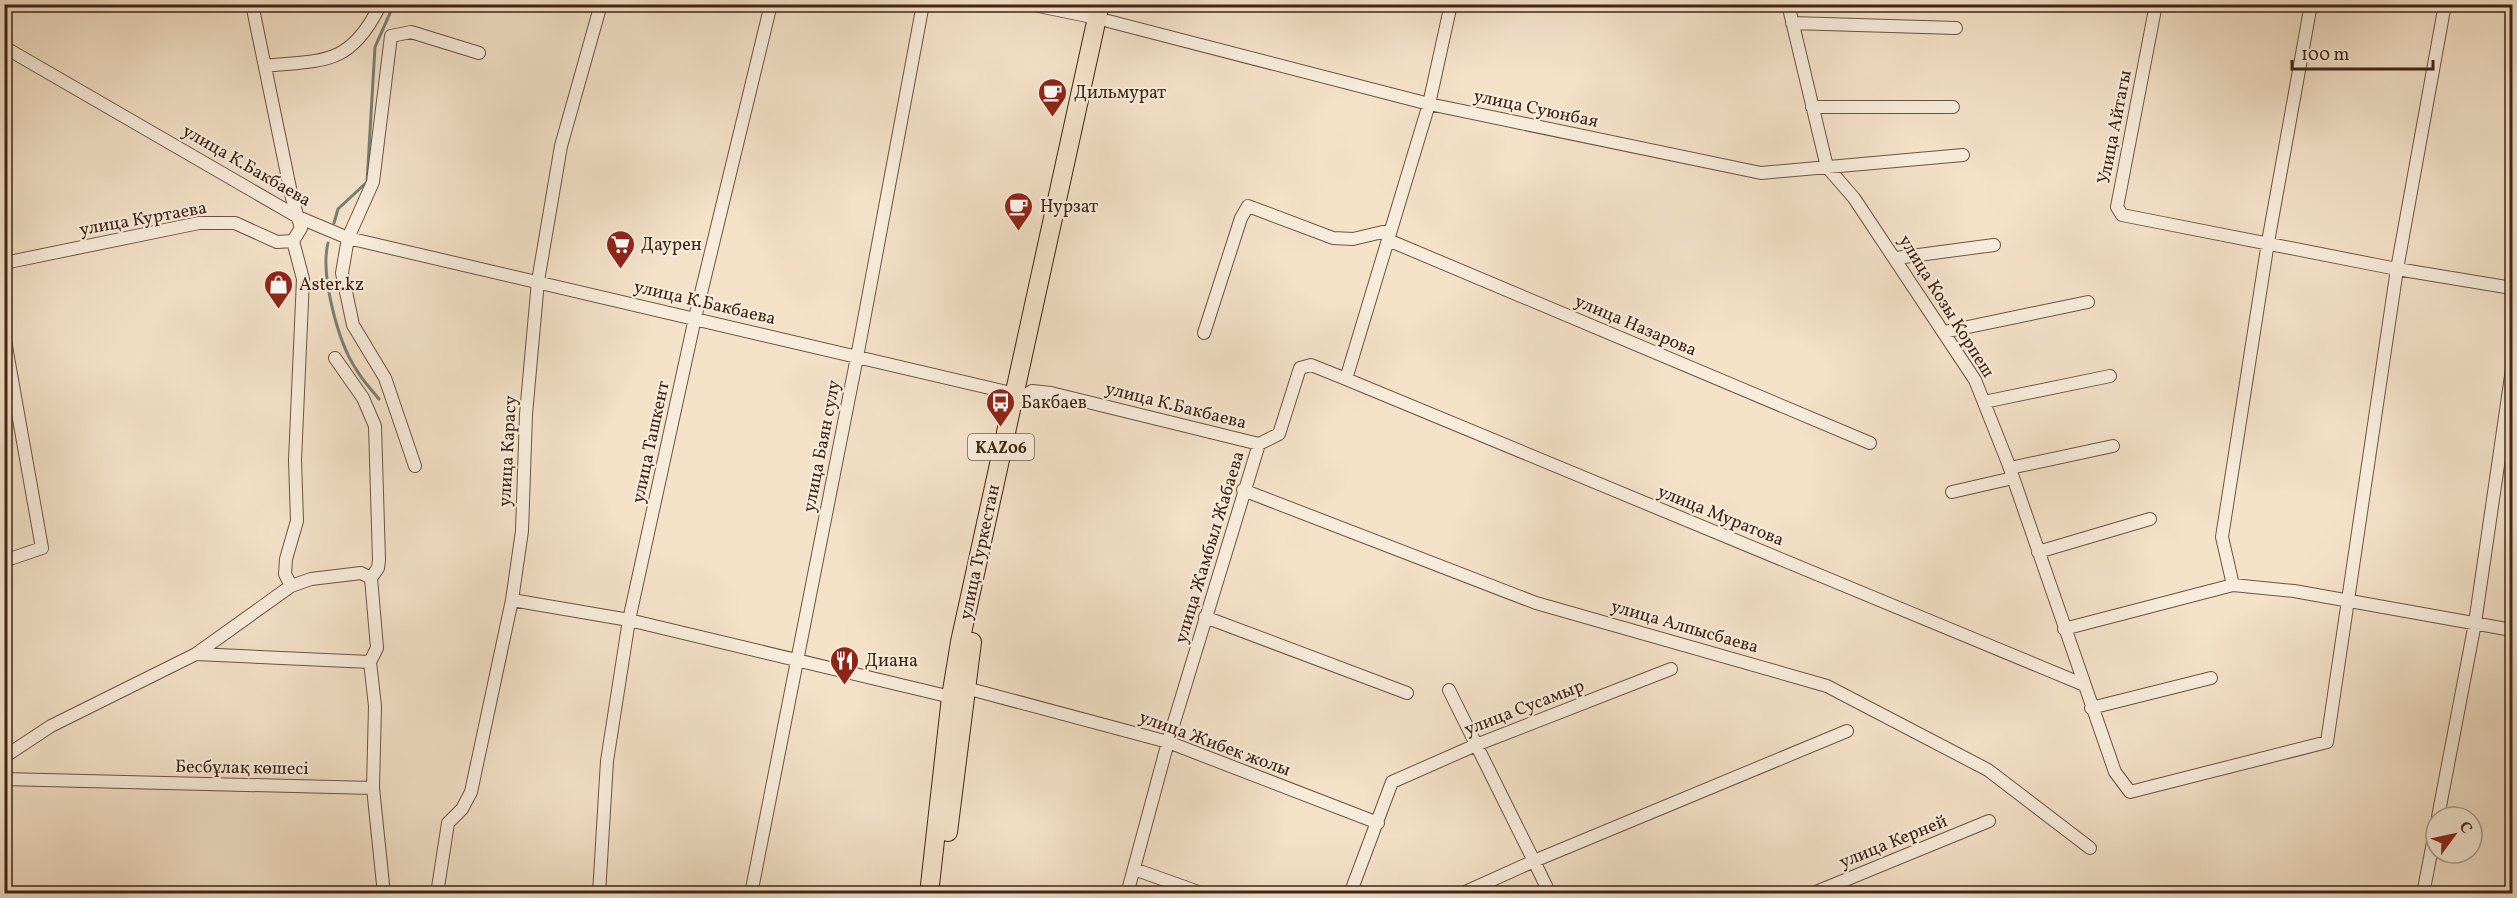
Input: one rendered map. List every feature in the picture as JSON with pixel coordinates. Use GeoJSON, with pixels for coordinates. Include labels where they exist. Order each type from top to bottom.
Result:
{"type":"FeatureCollection","features":[{"type":"Feature","properties":{"kind":"highway","name":"улица Туркестан"},"geometry":{"type":"LineString","coordinates":[[929,894],[959,693],[1018,395],[1104,12]]}},
{"type":"Feature","properties":{"kind":"highway","name":"улица Туркестан"},"geometry":{"type":"LineString","coordinates":[[940,894],[959,693]]}},
{"type":"Feature","properties":{"kind":"street"},"geometry":{"type":"LineString","coordinates":[[252,4],[301,228],[293,241],[303,279],[295,460],[297,521],[286,559],[285,574],[291,586]]}},
{"type":"Feature","properties":{"kind":"street","name":"улица Карасу"},"geometry":{"type":"LineString","coordinates":[[437,894],[448,823],[462,809],[471,792],[512,600],[522,531],[526,414],[538,281],[561,147],[601,4]]}},
{"type":"Feature","properties":{"kind":"street","name":"улица Ташкент"},"geometry":{"type":"LineString","coordinates":[[599,894],[607,761],[629,620],[695,318],[771,4]]}},
{"type":"Feature","properties":{"kind":"street","name":"улица Баян сулу"},"geometry":{"type":"LineString","coordinates":[[751,894],[857,357],[923,4]]}},
{"type":"Feature","properties":{"kind":"street","name":"улица Суюнбая"},"geometry":{"type":"LineString","coordinates":[[1029,4],[1104,12],[1429,104],[1761,174],[1963,155]]}},
{"type":"Feature","properties":{"kind":"street"},"geometry":{"type":"LineString","coordinates":[[1346,379],[1429,104],[1451,4]]}},
{"type":"Feature","properties":{"kind":"street","name":"улица Козы Корпеш"},"geometry":{"type":"LineString","coordinates":[[1788,4],[1827,167],[1854,198],[1896,258],[1975,380],[2012,473],[2082,684],[2115,772],[2130,792],[2327,742],[2348,601]]}},
{"type":"Feature","properties":{"kind":"street","name":"Улица Айтагы"},"geometry":{"type":"LineString","coordinates":[[2156,4],[2118,211],[2127,217],[2268,242],[2397,269],[2512,288]]}},
{"type":"Feature","properties":{"kind":"street"},"geometry":{"type":"LineString","coordinates":[[2234,585],[2222,537],[2268,242],[2311,4]]}},
{"type":"Feature","properties":{"kind":"street"},"geometry":{"type":"LineString","coordinates":[[2348,601],[2397,269],[2445,4]]}},
{"type":"Feature","properties":{"kind":"street"},"geometry":{"type":"LineString","coordinates":[[265,66],[331,57],[347,50],[365,33],[378,9]]}},
{"type":"Feature","properties":{"kind":"street"},"geometry":{"type":"LineString","coordinates":[[1792,23],[1956,28]]}},
{"type":"Feature","properties":{"kind":"street"},"geometry":{"type":"LineString","coordinates":[[416,466],[385,378],[353,325],[342,273],[348,238],[373,182],[391,36],[411,32],[479,53]]}},
{"type":"Feature","properties":{"kind":"street","name":"улица К.Бакбаева"},"geometry":{"type":"LineString","coordinates":[[4,47],[298,217],[348,238],[1018,395],[1032,391],[1051,393],[1259,444]]}},
{"type":"Feature","properties":{"kind":"street"},"geometry":{"type":"LineString","coordinates":[[1812,107],[1953,107]]}},
{"type":"Feature","properties":{"kind":"street"},"geometry":{"type":"LineString","coordinates":[[1204,333],[1241,218],[1248,206],[1333,238],[1353,239],[1390,235]]}},
{"type":"Feature","properties":{"kind":"street","name":"улица Куртаева"},"geometry":{"type":"LineString","coordinates":[[4,263],[199,223],[235,223],[277,242],[293,241]]}},
{"type":"Feature","properties":{"kind":"street","name":"улица Назарова"},"geometry":{"type":"LineString","coordinates":[[1390,235],[1870,443]]}},
{"type":"Feature","properties":{"kind":"street"},"geometry":{"type":"LineString","coordinates":[[1896,258],[1994,245]]}},
{"type":"Feature","properties":{"kind":"street"},"geometry":{"type":"LineString","coordinates":[[1944,332],[2088,302]]}},
{"type":"Feature","properties":{"kind":"street"},"geometry":{"type":"LineString","coordinates":[[4,334],[42,548],[4,561]]}},
{"type":"Feature","properties":{"kind":"street"},"geometry":{"type":"LineString","coordinates":[[335,358],[363,398],[375,426],[379,560],[378,568],[371,578],[377,648],[370,662],[375,706],[373,788],[384,894]]}},
{"type":"Feature","properties":{"kind":"street","name":"улица Жамбыл Жабаева"},"geometry":{"type":"LineString","coordinates":[[1127,894],[1168,742],[1243,490],[1259,444],[1279,434],[1300,368],[1311,365],[1346,379]]}},
{"type":"Feature","properties":{"kind":"street"},"geometry":{"type":"LineString","coordinates":[[2440,805],[2475,623],[2512,369]]}},
{"type":"Feature","properties":{"kind":"street"},"geometry":{"type":"LineString","coordinates":[[1984,402],[2110,376]]}},
{"type":"Feature","properties":{"kind":"street","name":"улица Муратова"},"geometry":{"type":"LineString","coordinates":[[1346,379],[2082,684]]}},
{"type":"Feature","properties":{"kind":"street"},"geometry":{"type":"LineString","coordinates":[[1952,492],[2113,446]]}},
{"type":"Feature","properties":{"kind":"street","name":"улица Алпысбаева"},"geometry":{"type":"LineString","coordinates":[[1243,490],[1536,603],[1827,686],[1988,770],[2090,848]]}},
{"type":"Feature","properties":{"kind":"street"},"geometry":{"type":"LineString","coordinates":[[2038,552],[2150,519]]}},
{"type":"Feature","properties":{"kind":"street"},"geometry":{"type":"LineString","coordinates":[[4,757],[51,726],[196,654],[291,586],[311,579],[361,573],[371,578]]}},
{"type":"Feature","properties":{"kind":"street"},"geometry":{"type":"LineString","coordinates":[[2064,629],[2234,585],[2294,591],[2512,630]]}},
{"type":"Feature","properties":{"kind":"street","name":"улица Жибек жолы"},"geometry":{"type":"LineString","coordinates":[[512,600],[629,620],[1168,742],[1378,824]]}},
{"type":"Feature","properties":{"kind":"street"},"geometry":{"type":"LineString","coordinates":[[1205,617],[1407,693]]}},
{"type":"Feature","properties":{"kind":"street"},"geometry":{"type":"LineString","coordinates":[[196,654],[370,662]]}},
{"type":"Feature","properties":{"kind":"street","name":"улица Сусамыр"},"geometry":{"type":"LineString","coordinates":[[1378,824],[1392,782],[1476,745],[1671,669]]}},
{"type":"Feature","properties":{"kind":"street"},"geometry":{"type":"LineString","coordinates":[[2091,708],[2211,678]]}},
{"type":"Feature","properties":{"kind":"street"},"geometry":{"type":"LineString","coordinates":[[1449,690],[1550,894]]}},
{"type":"Feature","properties":{"kind":"street"},"geometry":{"type":"LineString","coordinates":[[1461,894],[1534,861],[1847,731]]}},
{"type":"Feature","properties":{"kind":"street","name":"Бесбұлақ көшесі"},"geometry":{"type":"LineString","coordinates":[[4,780],[373,788]]}},
{"type":"Feature","properties":{"kind":"street","name":"улица Керней"},"geometry":{"type":"LineString","coordinates":[[1811,894],[1989,821]]}},
{"type":"Feature","properties":{"kind":"street"},"geometry":{"type":"LineString","coordinates":[[1350,894],[1378,824]]}},
{"type":"Feature","properties":{"kind":"street"},"geometry":{"type":"LineString","coordinates":[[2423,894],[2429,865]]}},
{"type":"Feature","properties":{"kind":"street"},"geometry":{"type":"LineString","coordinates":[[1134,869],[1204,894]]}},
{"type":"Feature","properties":{"kind":"waterway"},"geometry":{"type":"LineString","coordinates":[[334,223],[338,209],[367,182],[375,47],[394,4]]}},
{"type":"Feature","properties":{"kind":"waterway"},"geometry":{"type":"LineString","coordinates":[[328,243],[326,272],[337,326],[349,357],[379,399]]}},
{"type":"Feature","properties":{"kind":"place","name":"Дильмурат"},"geometry":{"type":"Point","coordinates":[1053,118]}},
{"type":"Feature","properties":{"kind":"place","name":"Нурзат"},"geometry":{"type":"Point","coordinates":[1019,232]}},
{"type":"Feature","properties":{"kind":"place","name":"Даурен"},"geometry":{"type":"Point","coordinates":[620,270]}},
{"type":"Feature","properties":{"kind":"place","name":"Aster.kz"},"geometry":{"type":"Point","coordinates":[278,310]}},
{"type":"Feature","properties":{"kind":"place","name":"Бакбаев"},"geometry":{"type":"Point","coordinates":[1000,428]}},
{"type":"Feature","properties":{"kind":"place","name":"Диана"},"geometry":{"type":"Point","coordinates":[844,686]}}]}
